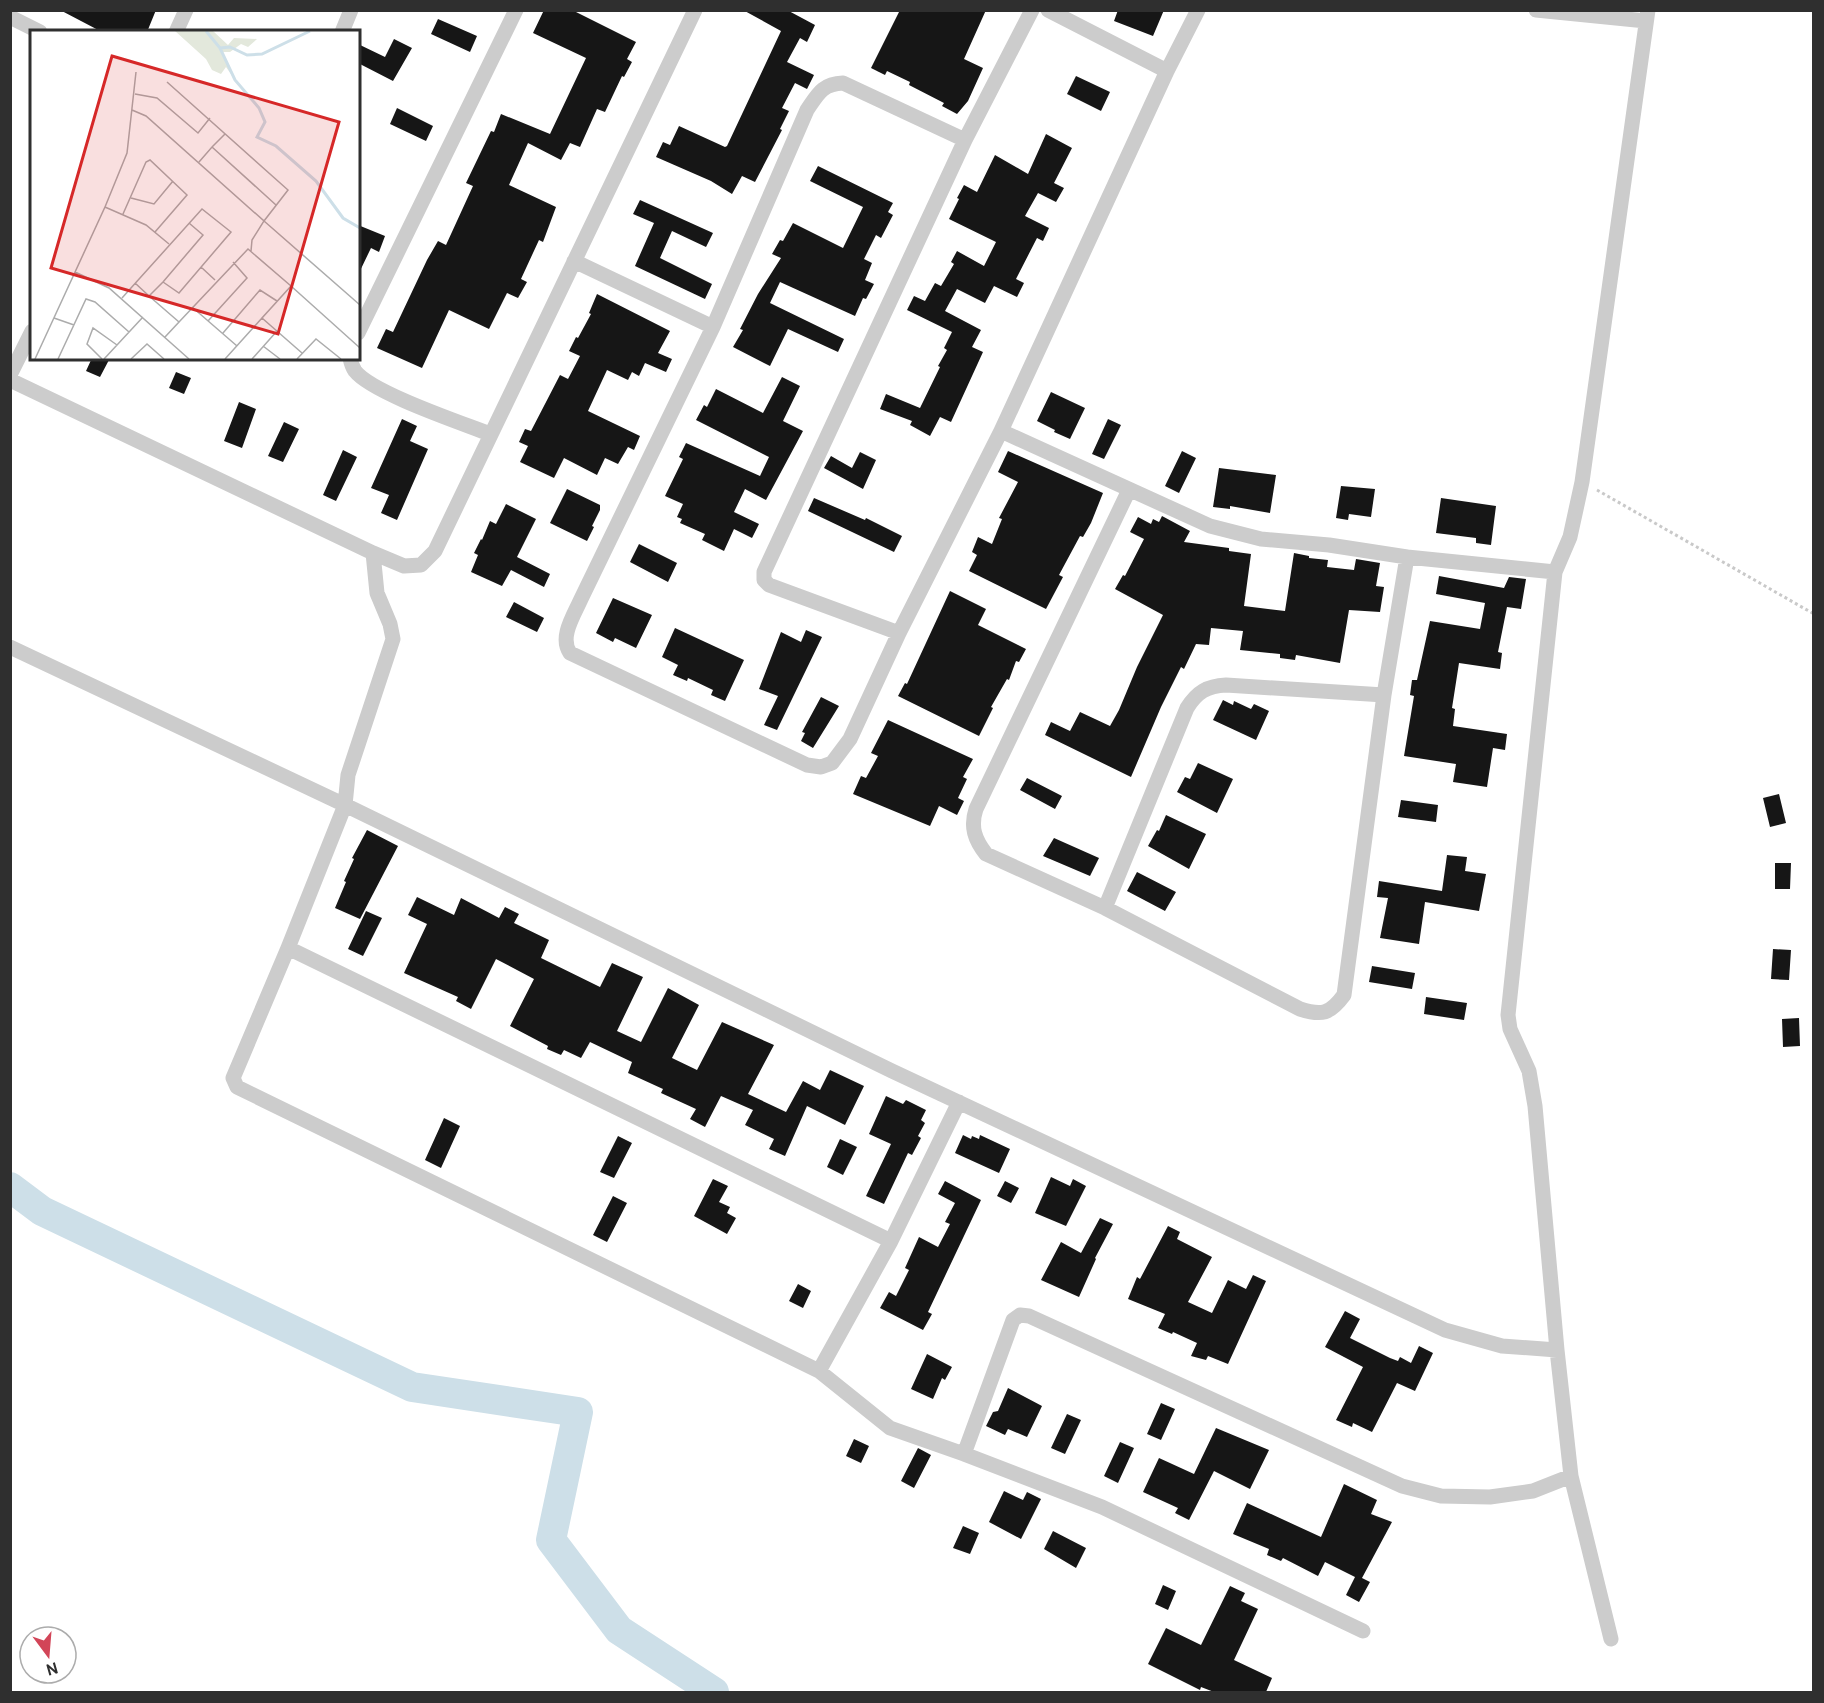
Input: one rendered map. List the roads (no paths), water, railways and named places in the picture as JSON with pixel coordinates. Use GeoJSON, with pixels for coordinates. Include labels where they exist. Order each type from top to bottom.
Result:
{"type":"FeatureCollection","features":[{"type":"Feature","properties":{"kind":"street"},"geometry":{"type":"LineString","coordinates":[[177,30],[186,10]]}},
{"type":"Feature","properties":{"kind":"street"},"geometry":{"type":"LineString","coordinates":[[343,30],[351,10]]}},
{"type":"Feature","properties":{"kind":"street"},"geometry":{"type":"LineString","coordinates":[[360,329],[516,10]]}},
{"type":"Feature","properties":{"kind":"street"},"geometry":{"type":"LineString","coordinates":[[899,633],[769,585],[764,580],[764,572],[965,140],[1032,10]]}},
{"type":"Feature","properties":{"kind":"street"},"geometry":{"type":"LineString","coordinates":[[1048,10],[1167,71]]}},
{"type":"Feature","properties":{"kind":"street"},"geometry":{"type":"LineString","coordinates":[[965,140],[843,83],[830,84],[820,91],[807,110],[713,327],[581,599],[566,636],[567,649],[570,653],[807,765],[821,767],[832,763],[850,739],[899,633],[1001,431],[1167,71],[1198,10]]}},
{"type":"Feature","properties":{"kind":"street"},"geometry":{"type":"LineString","coordinates":[[1536,10],[1647,16],[1582,482],[1570,537],[1555,572],[1508,1015],[1514,1037],[1529,1071],[1535,1106],[1571,1476],[1611,1639]]}},
{"type":"Feature","properties":{"kind":"street"},"geometry":{"type":"LineString","coordinates":[[10,380],[374,553],[404,566],[421,565],[435,551],[693,11]]}},
{"type":"Feature","properties":{"kind":"street"},"geometry":{"type":"LineString","coordinates":[[16,16],[37,30]]}},
{"type":"Feature","properties":{"kind":"street"},"geometry":{"type":"LineString","coordinates":[[574,261],[713,327]]}},
{"type":"Feature","properties":{"kind":"street"},"geometry":{"type":"LineString","coordinates":[[10,375],[30,335]]}},
{"type":"Feature","properties":{"kind":"street"},"geometry":{"type":"LineString","coordinates":[[351,360],[354,370],[364,379],[422,407],[490,434]]}},
{"type":"Feature","properties":{"kind":"street"},"geometry":{"type":"LineString","coordinates":[[1001,431],[1210,526],[1261,539],[1555,572]]}},
{"type":"Feature","properties":{"kind":"street"},"geometry":{"type":"LineString","coordinates":[[1129,490],[972,821],[978,845],[986,854],[1105,908],[1300,1009],[1316,1013],[1328,1012],[1344,995],[1384,695],[1407,557]]}},
{"type":"Feature","properties":{"kind":"street"},"geometry":{"type":"LineString","coordinates":[[374,553],[377,593],[390,624],[393,639],[348,775],[345,805],[233,1078],[237,1087],[819,1371],[890,1428],[1102,1507],[1363,1631]]}},
{"type":"Feature","properties":{"kind":"street"},"geometry":{"type":"LineString","coordinates":[[10,647],[345,805],[959,1102],[1445,1330],[1502,1346],[1557,1350]]}},
{"type":"Feature","properties":{"kind":"street"},"geometry":{"type":"LineString","coordinates":[[1105,908],[1187,708],[1195,696],[1206,688],[1226,685],[1384,695]]}},
{"type":"Feature","properties":{"kind":"street"},"geometry":{"type":"LineString","coordinates":[[288,948],[891,1241]]}},
{"type":"Feature","properties":{"kind":"street"},"geometry":{"type":"LineString","coordinates":[[819,1371],[891,1241],[959,1102]]}},
{"type":"Feature","properties":{"kind":"street"},"geometry":{"type":"LineString","coordinates":[[964,1454],[1013,1320],[1020,1315],[1029,1316],[1402,1486],[1442,1496],[1490,1497],[1533,1491],[1571,1476]]}},
{"type":"Feature","properties":{"kind":"waterway"},"geometry":{"type":"LineString","coordinates":[[10,1187],[42,1211],[412,1387],[578,1412],[551,1540],[619,1630],[714,1692]]}}]}
